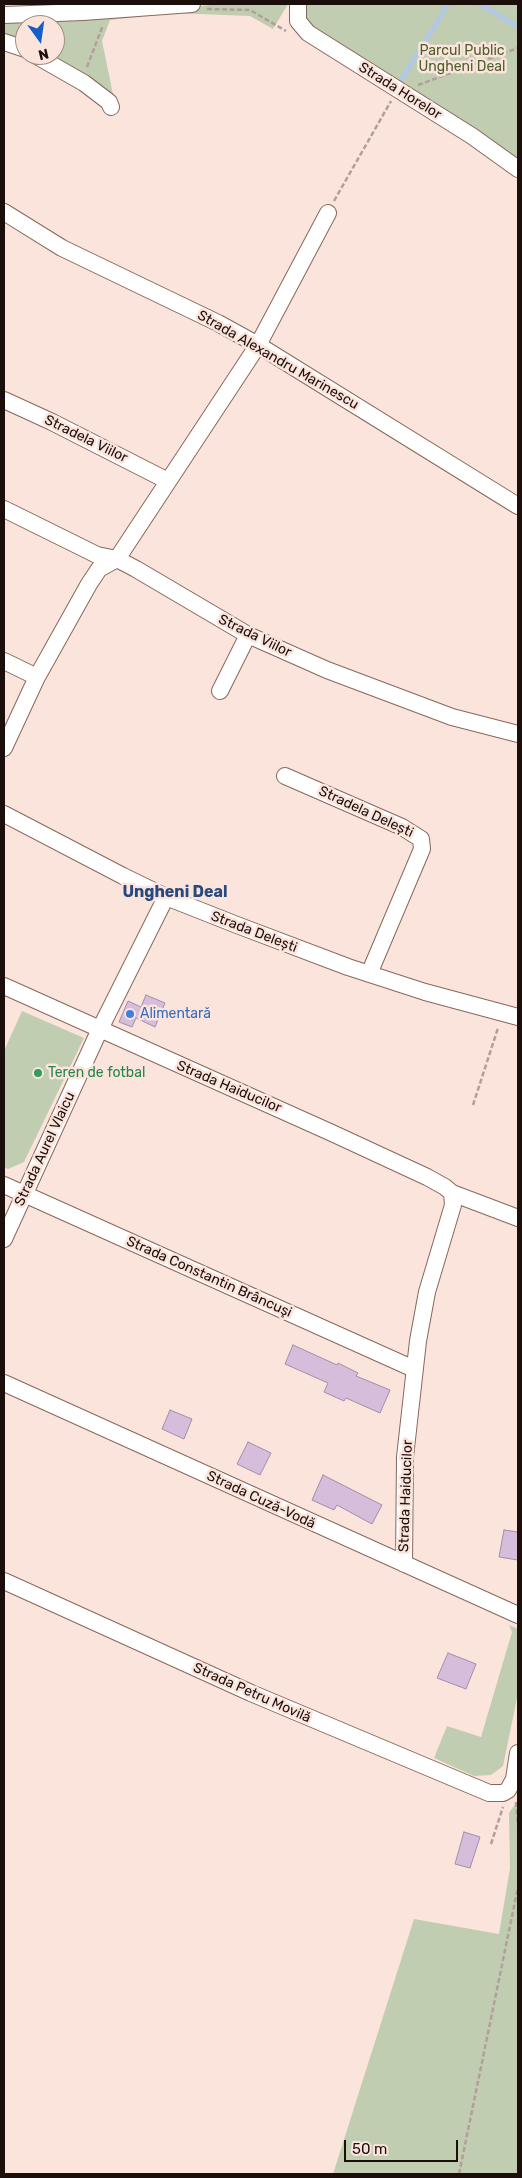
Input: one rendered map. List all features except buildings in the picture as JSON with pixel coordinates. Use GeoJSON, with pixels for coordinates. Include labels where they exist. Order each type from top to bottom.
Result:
{"type":"FeatureCollection","features":[{"type":"Feature","properties":{"kind":"street"},"geometry":{"type":"LineString","coordinates":[[4,15],[192,4]]}},
{"type":"Feature","properties":{"kind":"street","name":"Strada Horelor"},"geometry":{"type":"LineString","coordinates":[[298,4],[298,21],[308,33],[472,136],[518,169]]}},
{"type":"Feature","properties":{"kind":"street"},"geometry":{"type":"LineString","coordinates":[[52,65],[81,82],[109,102],[111,107]]}},
{"type":"Feature","properties":{"kind":"street","name":"Strada Alexandru Marinescu"},"geometry":{"type":"LineString","coordinates":[[4,212],[62,248],[211,320],[258,345],[518,506]]}},
{"type":"Feature","properties":{"kind":"street"},"geometry":{"type":"LineString","coordinates":[[4,748],[37,677],[89,584],[99,569],[117,559],[258,345],[328,213]]}},
{"type":"Feature","properties":{"kind":"street","name":"Stradela Viilor"},"geometry":{"type":"LineString","coordinates":[[4,400],[168,481]]}},
{"type":"Feature","properties":{"kind":"street","name":"Strada Viilor"},"geometry":{"type":"LineString","coordinates":[[4,509],[97,556],[117,559],[248,635],[327,670],[452,717],[518,734]]}},
{"type":"Feature","properties":{"kind":"street"},"geometry":{"type":"LineString","coordinates":[[220,691],[248,635]]}},
{"type":"Feature","properties":{"kind":"street"},"geometry":{"type":"LineString","coordinates":[[4,660],[37,677]]}},
{"type":"Feature","properties":{"kind":"street","name":"Stradela Delești"},"geometry":{"type":"LineString","coordinates":[[285,776],[402,827],[422,839],[422,849],[369,974]]}},
{"type":"Feature","properties":{"kind":"street","name":"Strada Delești"},"geometry":{"type":"LineString","coordinates":[[4,814],[84,857],[166,896],[236,926],[425,992],[511,1014]]}},
{"type":"Feature","properties":{"kind":"street","name":"Strada Aurel Vlaicu"},"geometry":{"type":"LineString","coordinates":[[4,1239],[100,1029],[166,896]]}},
{"type":"Feature","properties":{"kind":"street","name":"Strada Haiducilor"},"geometry":{"type":"LineString","coordinates":[[4,986],[332,1132],[428,1177],[452,1193],[518,1218]]}},
{"type":"Feature","properties":{"kind":"street","name":"Strada Constantin Brâncuşi"},"geometry":{"type":"LineString","coordinates":[[4,1185],[414,1369]]}},
{"type":"Feature","properties":{"kind":"street","name":"Strada Haiducilor"},"geometry":{"type":"LineString","coordinates":[[404,1564],[404,1466],[414,1369],[427,1292],[453,1204],[452,1193]]}},
{"type":"Feature","properties":{"kind":"street","name":"Strada Cuză-Vodă"},"geometry":{"type":"LineString","coordinates":[[4,1383],[518,1616]]}},
{"type":"Feature","properties":{"kind":"street","name":"Strada Petru Movilă"},"geometry":{"type":"LineString","coordinates":[[4,1581],[251,1693],[411,1762],[489,1793],[503,1793]]}},
{"type":"Feature","properties":{"kind":"street"},"geometry":{"type":"LineString","coordinates":[[503,1793],[512,1784],[518,1753]]}},
{"type":"Feature","properties":{"kind":"path"},"geometry":{"type":"LineString","coordinates":[[81,82],[109,10]]}},
{"type":"Feature","properties":{"kind":"path"},"geometry":{"type":"LineString","coordinates":[[328,213],[401,92],[518,48]]}},
{"type":"Feature","properties":{"kind":"path"},"geometry":{"type":"LineString","coordinates":[[473,1105],[511,1014]]}},
{"type":"Feature","properties":{"kind":"path"},"geometry":{"type":"LineString","coordinates":[[491,1844],[503,1810],[503,1793]]}},
{"type":"Feature","properties":{"kind":"path"},"geometry":{"type":"LineString","coordinates":[[459,2174],[518,1887]]}},
{"type":"Feature","properties":{"kind":"green space"},"geometry":{"type":"Polygon","coordinates":[[[213,4],[288,4],[273,29],[250,16],[172,13],[110,20],[102,41],[114,99],[61,65],[65,65],[65,15],[197,7],[213,4]]]}},
{"type":"Feature","properties":{"kind":"green space","name":"Parcul Public Ungheni Deal"},"geometry":{"type":"Polygon","coordinates":[[[303,4],[518,4],[518,163],[310,29],[303,19],[303,4]]]}},
{"type":"Feature","properties":{"kind":"green space"},"geometry":{"type":"Polygon","coordinates":[[[15,18],[15,40],[4,36],[4,19],[15,18]]]}},
{"type":"Feature","properties":{"kind":"green space"},"geometry":{"type":"Polygon","coordinates":[[[22,1011],[84,1038],[24,1162],[8,1169],[4,1167],[4,1051],[22,1011]]]}},
{"type":"Feature","properties":{"kind":"green space"},"geometry":{"type":"Polygon","coordinates":[[[509,1625],[518,1629],[518,1693],[503,1766],[491,1775],[474,1776],[434,1758],[447,1726],[481,1737],[512,1632],[509,1625]]]}},
{"type":"Feature","properties":{"kind":"green space"},"geometry":{"type":"Polygon","coordinates":[[[518,1800],[518,2174],[333,2174],[414,1919],[499,1934],[510,1868],[509,1813],[518,1800]]]}},
{"type":"Feature","properties":{"kind":"waterway"},"geometry":{"type":"LineString","coordinates":[[400,82],[448,4]]}},
{"type":"Feature","properties":{"kind":"waterway"},"geometry":{"type":"LineString","coordinates":[[480,4],[518,27]]}},
{"type":"Feature","properties":{"kind":"place","name":"Alimentară"},"geometry":{"type":"Point","coordinates":[130,1014]}},
{"type":"Feature","properties":{"kind":"place","name":"Teren de fotbal"},"geometry":{"type":"Point","coordinates":[38,1073]}},
{"type":"Feature","properties":{"kind":"district","name":"Ungheni Deal"},"geometry":{"type":"Point","coordinates":[175,892]}}]}
